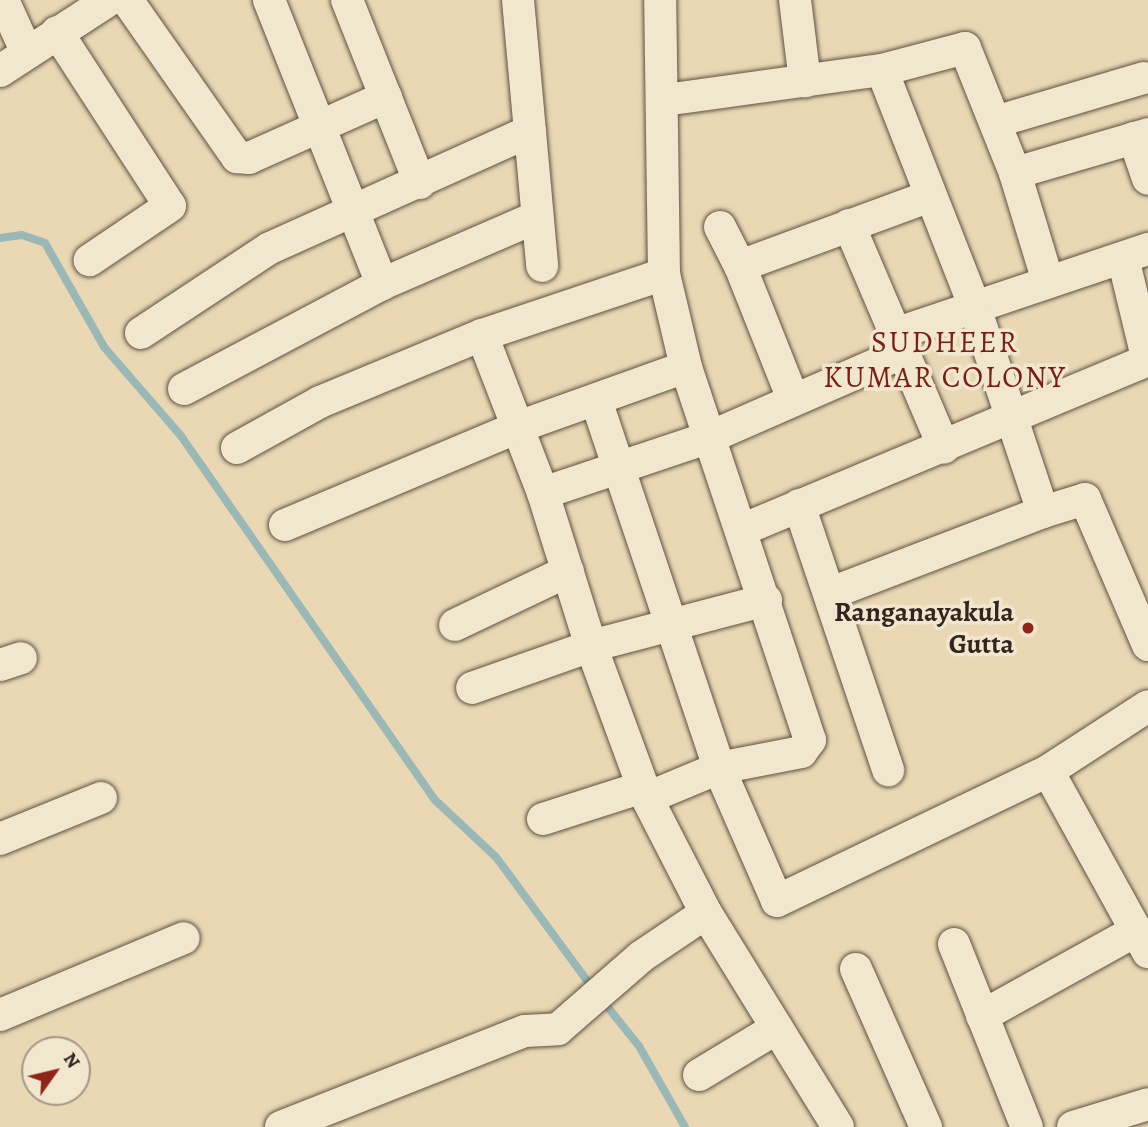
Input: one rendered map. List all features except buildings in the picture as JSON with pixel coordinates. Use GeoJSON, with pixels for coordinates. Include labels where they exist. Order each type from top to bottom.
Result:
{"type":"FeatureCollection","features":[{"type":"Feature","properties":{"kind":"street"},"geometry":{"type":"LineString","coordinates":[[3,0],[27,52]]}},
{"type":"Feature","properties":{"kind":"street"},"geometry":{"type":"LineString","coordinates":[[0,71],[110,0]]}},
{"type":"Feature","properties":{"kind":"street"},"geometry":{"type":"LineString","coordinates":[[127,0],[237,157],[386,97]]}},
{"type":"Feature","properties":{"kind":"street"},"geometry":{"type":"LineString","coordinates":[[269,0],[382,284]]}},
{"type":"Feature","properties":{"kind":"street"},"geometry":{"type":"LineString","coordinates":[[347,0],[420,183]]}},
{"type":"Feature","properties":{"kind":"street"},"geometry":{"type":"LineString","coordinates":[[518,0],[542,266]]}},
{"type":"Feature","properties":{"kind":"street"},"geometry":{"type":"LineString","coordinates":[[544,819],[645,792],[719,768],[801,752],[810,740],[744,529],[686,367],[664,274],[666,100],[660,0]]}},
{"type":"Feature","properties":{"kind":"street"},"geometry":{"type":"LineString","coordinates":[[795,0],[805,81]]}},
{"type":"Feature","properties":{"kind":"street"},"geometry":{"type":"LineString","coordinates":[[57,32],[170,206],[90,260]]}},
{"type":"Feature","properties":{"kind":"street"},"geometry":{"type":"LineString","coordinates":[[666,100],[882,70],[965,48],[1015,173],[1047,278]]}},
{"type":"Feature","properties":{"kind":"street"},"geometry":{"type":"LineString","coordinates":[[882,70],[974,305],[1043,512]]}},
{"type":"Feature","properties":{"kind":"street"},"geometry":{"type":"LineString","coordinates":[[995,122],[1144,78]]}},
{"type":"Feature","properties":{"kind":"street"},"geometry":{"type":"LineString","coordinates":[[141,333],[270,248],[420,183],[530,131]]}},
{"type":"Feature","properties":{"kind":"street"},"geometry":{"type":"LineString","coordinates":[[1015,173],[1141,136],[1148,179]]}},
{"type":"Feature","properties":{"kind":"street"},"geometry":{"type":"LineString","coordinates":[[740,266],[930,196]]}},
{"type":"Feature","properties":{"kind":"street"},"geometry":{"type":"LineString","coordinates":[[184,389],[382,284],[537,217]]}},
{"type":"Feature","properties":{"kind":"street"},"geometry":{"type":"LineString","coordinates":[[849,225],[944,448]]}},
{"type":"Feature","properties":{"kind":"street"},"geometry":{"type":"LineString","coordinates":[[720,227],[740,266],[793,399]]}},
{"type":"Feature","properties":{"kind":"street"},"geometry":{"type":"LineString","coordinates":[[543,493],[620,463],[710,437],[793,399],[974,305],[1047,278],[1136,253],[1148,361],[1012,422],[744,529]]}},
{"type":"Feature","properties":{"kind":"street"},"geometry":{"type":"LineString","coordinates":[[237,448],[320,402],[482,335],[664,274]]}},
{"type":"Feature","properties":{"kind":"street"},"geometry":{"type":"LineString","coordinates":[[482,335],[543,493],[591,646],[645,792],[706,913],[838,1127]]}},
{"type":"Feature","properties":{"kind":"street"},"geometry":{"type":"LineString","coordinates":[[285,525],[518,427],[686,367]]}},
{"type":"Feature","properties":{"kind":"street"},"geometry":{"type":"LineString","coordinates":[[596,400],[620,463],[719,768],[777,901],[1048,771],[1148,706]]}},
{"type":"Feature","properties":{"kind":"street"},"geometry":{"type":"LineString","coordinates":[[831,593],[1043,512],[1085,499],[1148,645]]}},
{"type":"Feature","properties":{"kind":"street"},"geometry":{"type":"LineString","coordinates":[[799,505],[831,593],[888,770]]}},
{"type":"Feature","properties":{"kind":"street"},"geometry":{"type":"LineString","coordinates":[[456,625],[568,570]]}},
{"type":"Feature","properties":{"kind":"street"},"geometry":{"type":"LineString","coordinates":[[472,688],[591,646],[766,600]]}},
{"type":"Feature","properties":{"kind":"street"},"geometry":{"type":"LineString","coordinates":[[982,1016],[1143,941],[1048,771]]}},
{"type":"Feature","properties":{"kind":"street"},"geometry":{"type":"LineString","coordinates":[[0,839],[101,798]]}},
{"type":"Feature","properties":{"kind":"street"},"geometry":{"type":"LineString","coordinates":[[281,1127],[525,1031],[558,1029],[610,983],[706,913]]}},
{"type":"Feature","properties":{"kind":"street"},"geometry":{"type":"LineString","coordinates":[[0,1015],[184,938]]}},
{"type":"Feature","properties":{"kind":"street"},"geometry":{"type":"LineString","coordinates":[[954,944],[1027,1127]]}},
{"type":"Feature","properties":{"kind":"street"},"geometry":{"type":"LineString","coordinates":[[856,969],[926,1127]]}},
{"type":"Feature","properties":{"kind":"street"},"geometry":{"type":"LineString","coordinates":[[699,1075],[777,1028]]}},
{"type":"Feature","properties":{"kind":"street"},"geometry":{"type":"LineString","coordinates":[[1073,1127],[1115,1121],[1148,1104]]}},
{"type":"Feature","properties":{"kind":"waterway"},"geometry":{"type":"LineString","coordinates":[[0,238],[22,235],[45,243],[104,347],[181,436],[435,800],[496,857],[594,990]]}},
{"type":"Feature","properties":{"kind":"waterway"},"geometry":{"type":"LineString","coordinates":[[602,1000],[639,1046],[685,1127]]}},
{"type":"Feature","properties":{"kind":"place","name":"Ranganayakula Gutta"},"geometry":{"type":"Point","coordinates":[1028,628]}},
{"type":"Feature","properties":{"kind":"district","name":"SUDHEER KUMAR COLONY"},"geometry":{"type":"Point","coordinates":[945,359]}}]}
